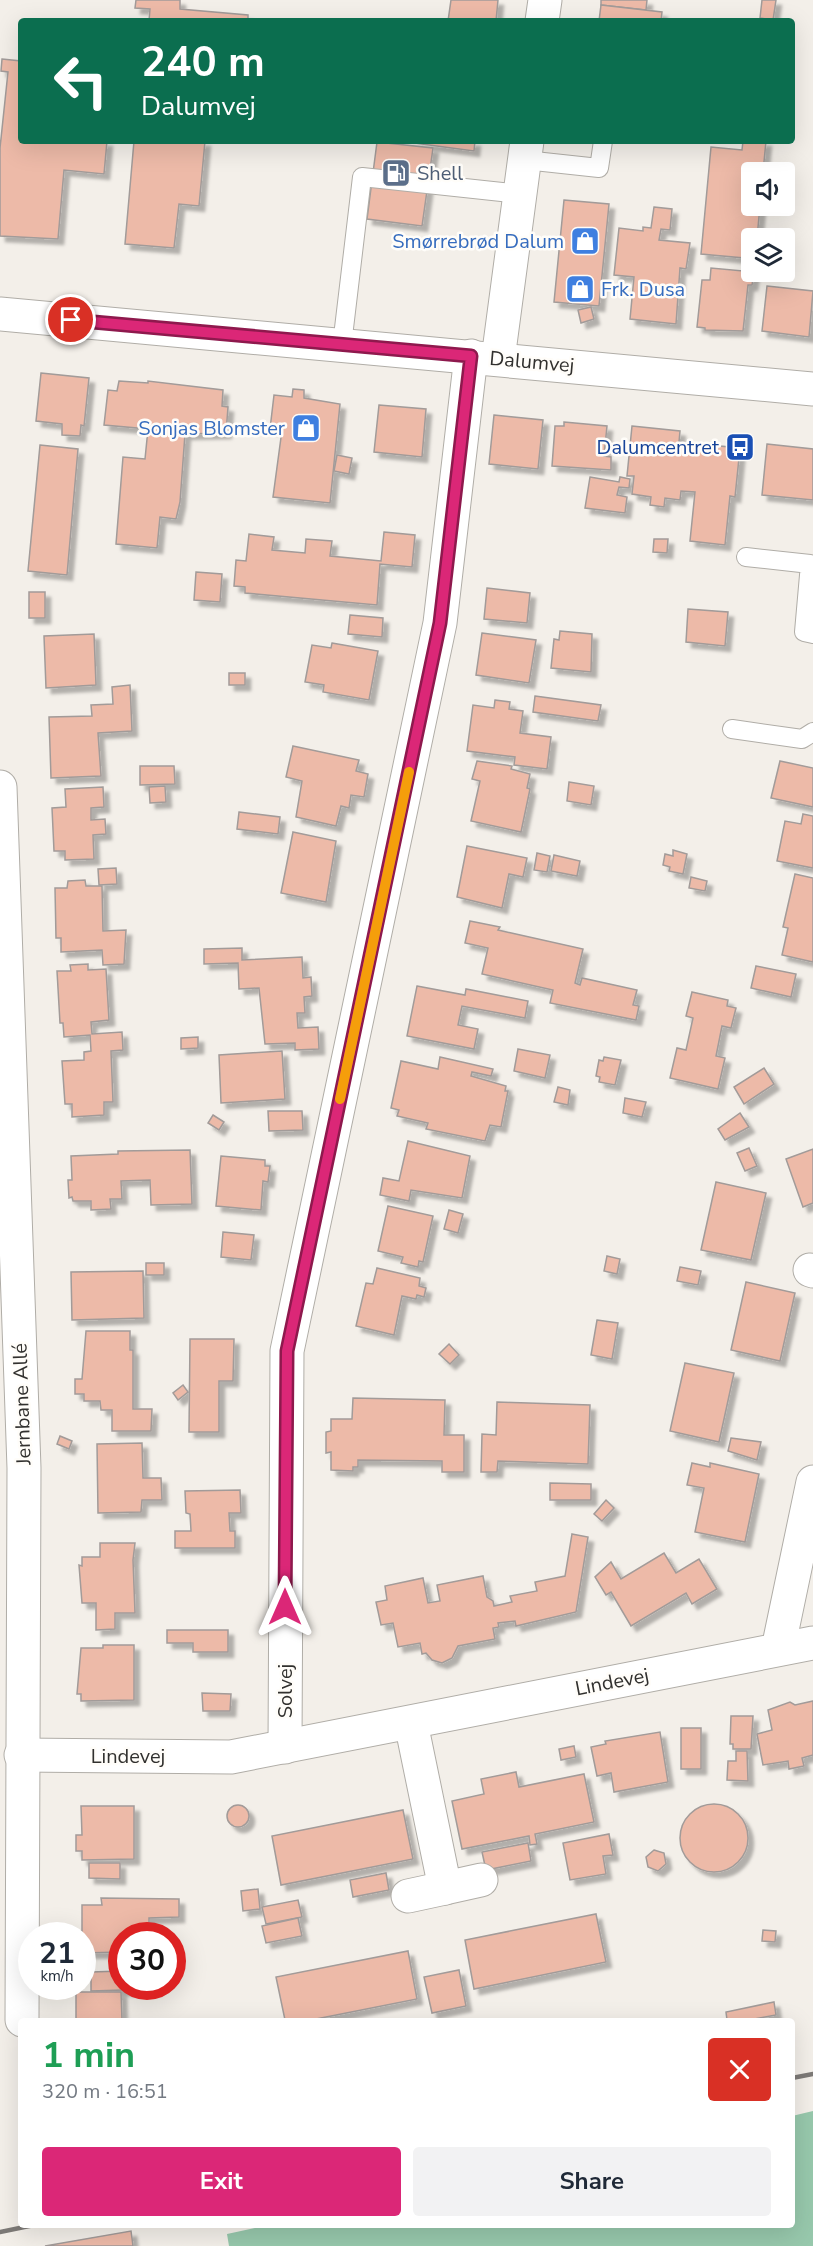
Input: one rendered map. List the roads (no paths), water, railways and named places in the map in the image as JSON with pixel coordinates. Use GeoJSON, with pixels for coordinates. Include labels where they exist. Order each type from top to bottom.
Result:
{"type":"FeatureCollection","features":[{"type":"Feature","properties":{"kind":"street"},"geometry":{"type":"LineString","coordinates":[[542,18],[545,0]]}},
{"type":"Feature","properties":{"kind":"street","name":"Solvej"},"geometry":{"type":"LineString","coordinates":[[285,1747],[287,1351],[440,623],[485,357],[521,194],[526,151]]}},
{"type":"Feature","properties":{"kind":"street","name":"Dalumvej"},"geometry":{"type":"LineString","coordinates":[[0,314],[813,389]]}},
{"type":"Feature","properties":{"kind":"street","name":"Jernbane Allé"},"geometry":{"type":"LineString","coordinates":[[0,788],[24,1468],[21,1755],[22,2018]]}},
{"type":"Feature","properties":{"kind":"street"},"geometry":{"type":"LineString","coordinates":[[778,1649],[813,1482]]}},
{"type":"Feature","properties":{"kind":"street","name":"Lindevej"},"geometry":{"type":"LineString","coordinates":[[21,1755],[231,1757],[813,1642]]}},
{"type":"Feature","properties":{"kind":"street"},"geometry":{"type":"LineString","coordinates":[[411,1723],[445,1888]]}},
{"type":"Feature","properties":{"kind":"street"},"geometry":{"type":"LineString","coordinates":[[408,1896],[481,1880]]}},
{"type":"Feature","properties":{"kind":"lane"},"geometry":{"type":"LineString","coordinates":[[526,151],[599,168],[603,144]]}},
{"type":"Feature","properties":{"kind":"lane"},"geometry":{"type":"LineString","coordinates":[[342,345],[362,177],[521,194]]}},
{"type":"Feature","properties":{"kind":"lane"},"geometry":{"type":"LineString","coordinates":[[746,556],[810,564],[804,632],[813,634]]}},
{"type":"Feature","properties":{"kind":"lane"},"geometry":{"type":"LineString","coordinates":[[732,729],[802,739],[813,732]]}},
{"type":"Feature","properties":{"kind":"railway"},"geometry":{"type":"LineString","coordinates":[[795,2077],[813,2074]]}},
{"type":"Feature","properties":{"kind":"railway"},"geometry":{"type":"LineString","coordinates":[[0,2232],[20,2228]]}},
{"type":"Feature","properties":{"kind":"place","name":"Shell"},"geometry":{"type":"Point","coordinates":[396,173]}},
{"type":"Feature","properties":{"kind":"place","name":"Smørrebrød Dalum"},"geometry":{"type":"Point","coordinates":[585,241]}},
{"type":"Feature","properties":{"kind":"place","name":"Frk. Dusa"},"geometry":{"type":"Point","coordinates":[580,289]}},
{"type":"Feature","properties":{"kind":"place","name":"Sonjas Blomster"},"geometry":{"type":"Point","coordinates":[306,428]}},
{"type":"Feature","properties":{"kind":"place","name":"Dalumcentret"},"geometry":{"type":"Point","coordinates":[740,447]}}]}
